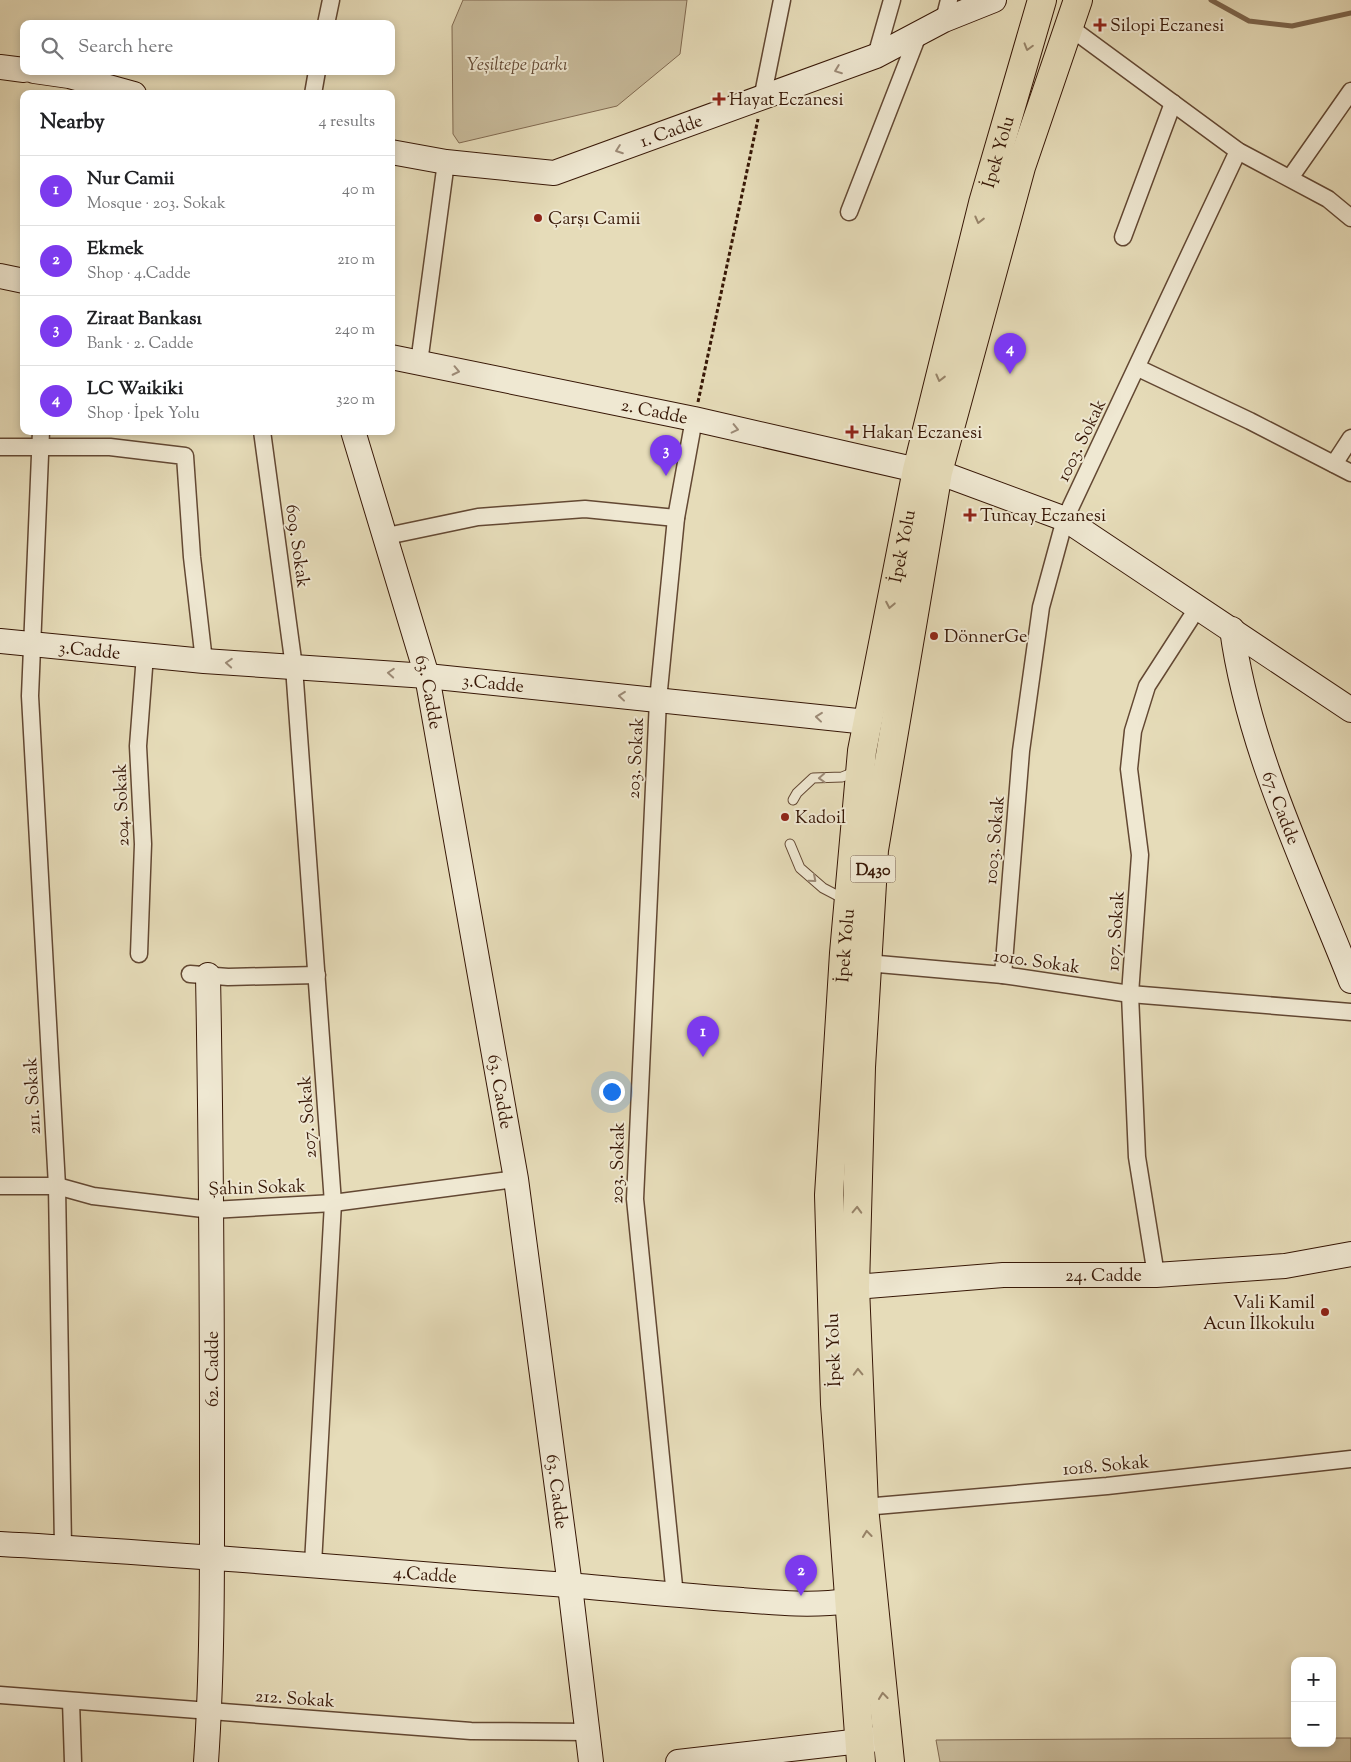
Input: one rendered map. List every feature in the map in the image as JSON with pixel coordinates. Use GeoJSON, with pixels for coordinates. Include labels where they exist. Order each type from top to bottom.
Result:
{"type":"FeatureCollection","features":[{"type":"Feature","properties":{"kind":"highway","name":"D430"},"geometry":{"type":"LineString","coordinates":[[889,1750],[864,1507],[855,1287],[860,1067],[874,850],[928,471],[1021,167],[1078,0]]}},
{"type":"Feature","properties":{"kind":"highway","name":"İpek Yolu"},"geometry":{"type":"LineString","coordinates":[[860,1752],[834,1404],[829,1195],[860,770],[867,722],[928,471],[983,203],[1037,2]]}},
{"type":"Feature","properties":{"kind":"street"},"geometry":{"type":"LineString","coordinates":[[327,20],[331,0]]}},
{"type":"Feature","properties":{"kind":"street"},"geometry":{"type":"LineString","coordinates":[[762,99],[782,0]]}},
{"type":"Feature","properties":{"kind":"street"},"geometry":{"type":"LineString","coordinates":[[876,56],[892,0]]}},
{"type":"Feature","properties":{"kind":"street","name":"1. Cadde"},"geometry":{"type":"LineString","coordinates":[[395,153],[446,162],[554,173],[876,56],[918,35],[946,10],[994,0]]}},
{"type":"Feature","properties":{"kind":"street"},"geometry":{"type":"LineString","coordinates":[[1037,2],[1238,150],[1328,199],[1351,218]]}},
{"type":"Feature","properties":{"kind":"street"},"geometry":{"type":"LineString","coordinates":[[849,212],[918,35]]}},
{"type":"Feature","properties":{"kind":"street"},"geometry":{"type":"LineString","coordinates":[[0,67],[20,70]]}},
{"type":"Feature","properties":{"kind":"street"},"geometry":{"type":"LineString","coordinates":[[62,75],[120,90]]}},
{"type":"Feature","properties":{"kind":"street"},"geometry":{"type":"LineString","coordinates":[[313,90],[316,75]]}},
{"type":"Feature","properties":{"kind":"street"},"geometry":{"type":"LineString","coordinates":[[1290,178],[1351,91]]}},
{"type":"Feature","properties":{"kind":"street"},"geometry":{"type":"LineString","coordinates":[[1122,237],[1173,103]]}},
{"type":"Feature","properties":{"kind":"street","name":"1003. Sokak"},"geometry":{"type":"LineString","coordinates":[[1003,976],[1022,741],[1041,607],[1065,519],[1138,368],[1238,150]]}},
{"type":"Feature","properties":{"kind":"street"},"geometry":{"type":"LineString","coordinates":[[419,363],[446,162]]}},
{"type":"Feature","properties":{"kind":"street"},"geometry":{"type":"LineString","coordinates":[[0,276],[20,280]]}},
{"type":"Feature","properties":{"kind":"street","name":"2. Cadde"},"geometry":{"type":"LineString","coordinates":[[395,358],[928,471],[1065,519],[1351,710]]}},
{"type":"Feature","properties":{"kind":"street"},"geometry":{"type":"LineString","coordinates":[[1138,368],[1250,421],[1351,473]]}},
{"type":"Feature","properties":{"kind":"street","name":"203. Sokak"},"geometry":{"type":"LineString","coordinates":[[676,1596],[635,1199],[658,700],[676,518],[694,420]]}},
{"type":"Feature","properties":{"kind":"street","name":"211. Sokak"},"geometry":{"type":"LineString","coordinates":[[41,435],[30,696],[57,1186],[63,1547]]}},
{"type":"Feature","properties":{"kind":"street","name":"609. Sokak"},"geometry":{"type":"LineString","coordinates":[[263,435],[294,667]]}},
{"type":"Feature","properties":{"kind":"street","name":"63. Cadde"},"geometry":{"type":"LineString","coordinates":[[354,435],[387,536],[427,676],[516,1179],[570,1586],[591,1762]]}},
{"type":"Feature","properties":{"kind":"street"},"geometry":{"type":"LineString","coordinates":[[1334,464],[1351,438]]}},
{"type":"Feature","properties":{"kind":"street"},"geometry":{"type":"LineString","coordinates":[[0,447],[41,449],[110,447],[185,456],[192,557],[204,661]]}},
{"type":"Feature","properties":{"kind":"street"},"geometry":{"type":"LineString","coordinates":[[387,536],[478,517],[585,509],[676,518]]}},
{"type":"Feature","properties":{"kind":"street","name":"107. Sokak"},"geometry":{"type":"LineString","coordinates":[[1156,1275],[1137,1157],[1130,994],[1140,855],[1129,769],[1133,731],[1147,686],[1198,607]]}},
{"type":"Feature","properties":{"kind":"street","name":"67. Cadde"},"geometry":{"type":"LineString","coordinates":[[1232,629],[1237,666],[1271,781],[1351,981]]}},
{"type":"Feature","properties":{"kind":"street","name":"3.Cadde"},"geometry":{"type":"LineString","coordinates":[[0,640],[204,661],[427,676],[867,722]]}},
{"type":"Feature","properties":{"kind":"street","name":"204. Sokak"},"geometry":{"type":"LineString","coordinates":[[139,954],[143,844],[138,746],[145,655]]}},
{"type":"Feature","properties":{"kind":"street","name":"207. Sokak"},"geometry":{"type":"LineString","coordinates":[[294,667],[333,1203],[312,1564]]}},
{"type":"Feature","properties":{"kind":"street","name":"1010. Sokak"},"geometry":{"type":"LineString","coordinates":[[867,964],[1003,976],[1130,994],[1351,1012]]}},
{"type":"Feature","properties":{"kind":"street"},"geometry":{"type":"LineString","coordinates":[[199,974],[317,975]]}},
{"type":"Feature","properties":{"kind":"street","name":"62. Cadde"},"geometry":{"type":"LineString","coordinates":[[199,974],[212,1210],[212,1558],[210,1712],[206,1762]]}},
{"type":"Feature","properties":{"kind":"street","name":"Şahin Sokak"},"geometry":{"type":"LineString","coordinates":[[0,1186],[57,1186],[93,1196],[212,1210],[333,1203],[516,1179]]}},
{"type":"Feature","properties":{"kind":"street","name":"24. Cadde"},"geometry":{"type":"LineString","coordinates":[[855,1287],[1003,1275],[1156,1275],[1285,1266],[1351,1254]]}},
{"type":"Feature","properties":{"kind":"street","name":"1018. Sokak"},"geometry":{"type":"LineString","coordinates":[[864,1507],[1107,1486],[1351,1459]]}},
{"type":"Feature","properties":{"kind":"street","name":"4.Cadde"},"geometry":{"type":"LineString","coordinates":[[0,1544],[312,1564],[392,1573],[676,1596],[816,1605],[849,1601]]}},
{"type":"Feature","properties":{"kind":"street","name":"212. Sokak"},"geometry":{"type":"LineString","coordinates":[[0,1695],[472,1731],[588,1732]]}},
{"type":"Feature","properties":{"kind":"street"},"geometry":{"type":"LineString","coordinates":[[71,1701],[73,1762]]}},
{"type":"Feature","properties":{"kind":"street"},"geometry":{"type":"LineString","coordinates":[[678,1762],[889,1750]]}},
{"type":"Feature","properties":{"kind":"lane"},"geometry":{"type":"LineString","coordinates":[[794,800],[797,793],[813,778],[842,777],[860,770]]}},
{"type":"Feature","properties":{"kind":"lane"},"geometry":{"type":"LineString","coordinates":[[790,844],[800,868],[823,888],[849,902]]}},
{"type":"Feature","properties":{"kind":"path"},"geometry":{"type":"LineString","coordinates":[[694,420],[762,99]]}},
{"type":"Feature","properties":{"kind":"green space","name":"Yeşiltepe parkı"},"geometry":{"type":"Polygon","coordinates":[[[463,0],[687,0],[680,54],[617,106],[459,143],[453,134],[452,26],[463,0]]]}},
{"type":"Feature","properties":{"kind":"green space"},"geometry":{"type":"Polygon","coordinates":[[[1291,1738],[1291,1747],[1336,1747],[1336,1738],[1351,1738],[1351,1762],[940,1762],[936,1740],[1291,1738]]]}},
{"type":"Feature","properties":{"kind":"waterway"},"geometry":{"type":"LineString","coordinates":[[1211,0],[1249,21],[1292,26],[1351,13]]}},
{"type":"Feature","properties":{"kind":"place","name":"Silopi Eczanesi"},"geometry":{"type":"Point","coordinates":[1100,25]}},
{"type":"Feature","properties":{"kind":"place","name":"Hayat Eczanesi"},"geometry":{"type":"Point","coordinates":[719,99]}},
{"type":"Feature","properties":{"kind":"place","name":"Çarşı Camii"},"geometry":{"type":"Point","coordinates":[538,218]}},
{"type":"Feature","properties":{"kind":"place","name":"LC Waikiki"},"geometry":{"type":"Point","coordinates":[1010,374]}},
{"type":"Feature","properties":{"kind":"place","name":"Hakan Eczanesi"},"geometry":{"type":"Point","coordinates":[852,432]}},
{"type":"Feature","properties":{"kind":"place","name":"Ziraat Bankası"},"geometry":{"type":"Point","coordinates":[666,476]}},
{"type":"Feature","properties":{"kind":"place","name":"Tuncay Eczanesi"},"geometry":{"type":"Point","coordinates":[970,515]}},
{"type":"Feature","properties":{"kind":"place","name":"DönnerGe"},"geometry":{"type":"Point","coordinates":[934,636]}},
{"type":"Feature","properties":{"kind":"place","name":"Kadoil"},"geometry":{"type":"Point","coordinates":[785,817]}},
{"type":"Feature","properties":{"kind":"place","name":"Nur Camii"},"geometry":{"type":"Point","coordinates":[703,1057]}},
{"type":"Feature","properties":{"kind":"place","name":"Vali Kamil Acun İlkokulu"},"geometry":{"type":"Point","coordinates":[1325,1312]}},
{"type":"Feature","properties":{"kind":"place","name":"Ekmek"},"geometry":{"type":"Point","coordinates":[801,1596]}}]}
